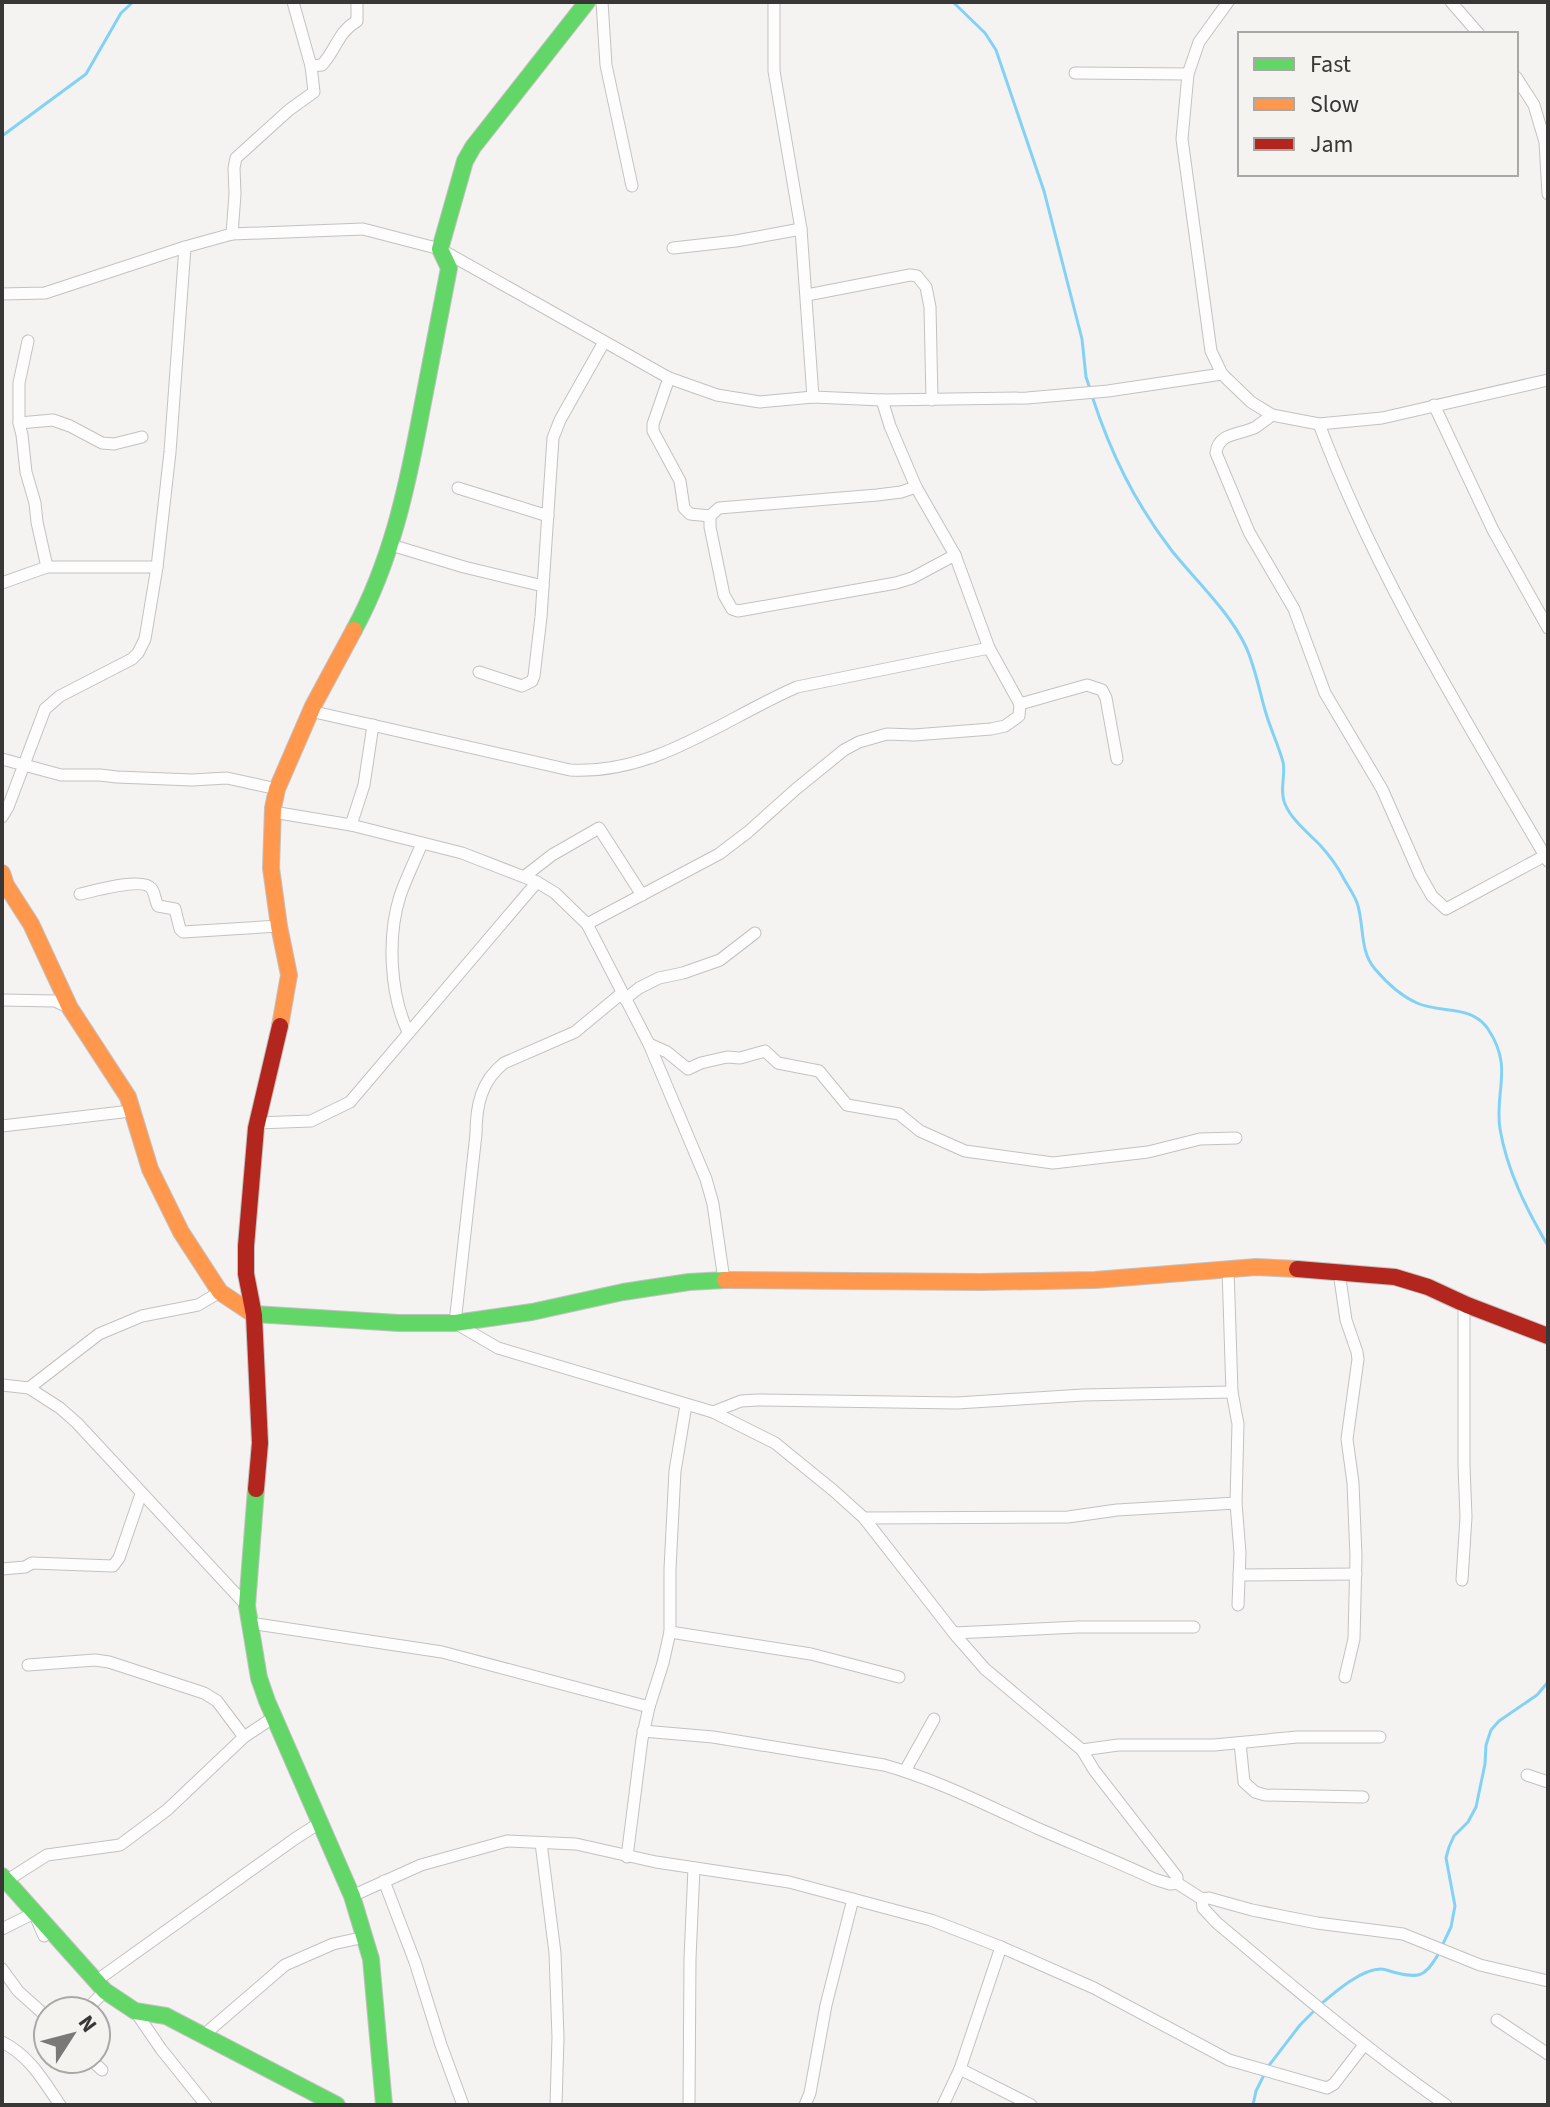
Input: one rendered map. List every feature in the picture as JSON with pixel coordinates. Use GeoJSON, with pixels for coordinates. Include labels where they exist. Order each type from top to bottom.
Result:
{"type":"FeatureCollection","features":[{"type":"Feature","properties":{"kind":"street"},"geometry":{"type":"LineString","coordinates":[[232,234],[236,158],[263,132],[314,92],[311,66],[293,2]]}},
{"type":"Feature","properties":{"kind":"street"},"geometry":{"type":"LineString","coordinates":[[311,66],[322,65],[346,27],[357,21],[357,2]]}},
{"type":"Feature","properties":{"kind":"street"},"geometry":{"type":"LineString","coordinates":[[384,2105],[371,1959],[365,1937],[352,1896],[259,1678],[247,1606],[260,1443],[254,1315],[246,1274],[246,1246],[257,1123],[285,1007],[289,975],[271,868],[273,812],[277,789],[310,711],[370,601],[391,545],[406,492],[449,268],[440,249],[465,161],[587,2]]}},
{"type":"Feature","properties":{"kind":"street"},"geometry":{"type":"LineString","coordinates":[[602,2],[606,65],[632,186]]}},
{"type":"Feature","properties":{"kind":"street"},"geometry":{"type":"LineString","coordinates":[[774,2],[774,71],[801,229],[813,397]]}},
{"type":"Feature","properties":{"kind":"street"},"geometry":{"type":"LineString","coordinates":[[1228,2],[1199,42],[1188,74],[1182,139],[1211,351],[1222,374],[1251,402],[1272,415],[1319,424],[1382,418],[1548,380]]}},
{"type":"Feature","properties":{"kind":"street"},"geometry":{"type":"LineString","coordinates":[[1451,2],[1477,32]]}},
{"type":"Feature","properties":{"kind":"street"},"geometry":{"type":"LineString","coordinates":[[1075,73],[1188,74]]}},
{"type":"Feature","properties":{"kind":"street"},"geometry":{"type":"LineString","coordinates":[[1518,80],[1534,105],[1545,142],[1548,194]]}},
{"type":"Feature","properties":{"kind":"street"},"geometry":{"type":"LineString","coordinates":[[2,294],[45,293],[232,234],[363,229],[440,249],[669,378],[717,395],[760,402],[813,397],[932,400],[1050,396],[1222,374]]}},
{"type":"Feature","properties":{"kind":"street"},"geometry":{"type":"LineString","coordinates":[[673,248],[801,229]]}},
{"type":"Feature","properties":{"kind":"street"},"geometry":{"type":"LineString","coordinates":[[2,817],[45,709],[60,696],[132,659],[145,639],[170,452],[185,247]]}},
{"type":"Feature","properties":{"kind":"street"},"geometry":{"type":"LineString","coordinates":[[807,295],[917,276],[926,287],[930,307],[932,400]]}},
{"type":"Feature","properties":{"kind":"street"},"geometry":{"type":"LineString","coordinates":[[28,341],[19,383],[19,423],[26,472],[47,567]]}},
{"type":"Feature","properties":{"kind":"street"},"geometry":{"type":"LineString","coordinates":[[479,672],[522,686],[532,681],[534,676],[540,632],[553,438],[604,342]]}},
{"type":"Feature","properties":{"kind":"street"},"geometry":{"type":"LineString","coordinates":[[669,378],[653,431],[680,481],[684,508],[690,514],[710,516],[719,508],[877,495],[916,487]]}},
{"type":"Feature","properties":{"kind":"street"},"geometry":{"type":"LineString","coordinates":[[587,924],[734,844],[796,789],[844,750],[859,742],[887,734],[991,729],[1015,720],[1021,711],[989,648],[955,555],[916,487],[882,400]]}},
{"type":"Feature","properties":{"kind":"street"},"geometry":{"type":"LineString","coordinates":[[1434,405],[1493,530],[1548,628]]}},
{"type":"Feature","properties":{"kind":"street"},"geometry":{"type":"LineString","coordinates":[[1272,415],[1255,427],[1223,438],[1216,445],[1216,453],[1249,532],[1294,609],[1325,693],[1382,789],[1420,875],[1432,896],[1446,909],[1547,857],[1389,583],[1345,491],[1319,424]]}},
{"type":"Feature","properties":{"kind":"street"},"geometry":{"type":"LineString","coordinates":[[19,423],[53,420],[102,443],[114,444],[142,437]]}},
{"type":"Feature","properties":{"kind":"street"},"geometry":{"type":"LineString","coordinates":[[458,488],[548,516]]}},
{"type":"Feature","properties":{"kind":"street"},"geometry":{"type":"LineString","coordinates":[[710,516],[724,595],[732,609],[738,611],[896,583],[955,555]]}},
{"type":"Feature","properties":{"kind":"street"},"geometry":{"type":"LineString","coordinates":[[391,545],[543,586]]}},
{"type":"Feature","properties":{"kind":"street"},"geometry":{"type":"LineString","coordinates":[[2,583],[47,567],[157,567]]}},
{"type":"Feature","properties":{"kind":"street"},"geometry":{"type":"LineString","coordinates":[[310,711],[590,772],[651,758],[698,739],[797,687],[989,648]]}},
{"type":"Feature","properties":{"kind":"street"},"geometry":{"type":"LineString","coordinates":[[1020,704],[1087,685],[1102,690],[1117,759]]}},
{"type":"Feature","properties":{"kind":"street"},"geometry":{"type":"LineString","coordinates":[[351,825],[364,785],[373,725]]}},
{"type":"Feature","properties":{"kind":"street"},"geometry":{"type":"LineString","coordinates":[[2,759],[61,775],[192,780],[227,778],[277,789]]}},
{"type":"Feature","properties":{"kind":"street"},"geometry":{"type":"LineString","coordinates":[[273,812],[351,825],[462,853],[537,882],[555,893],[587,924],[649,1044],[706,1179],[713,1204],[724,1280]]}},
{"type":"Feature","properties":{"kind":"street"},"geometry":{"type":"LineString","coordinates":[[525,876],[552,855],[599,828],[642,895]]}},
{"type":"Feature","properties":{"kind":"street"},"geometry":{"type":"LineString","coordinates":[[408,1032],[399,1013],[393,986],[393,939],[400,897],[422,843]]}},
{"type":"Feature","properties":{"kind":"street"},"geometry":{"type":"LineString","coordinates":[[2,873],[6,885],[31,924],[70,1008],[128,1097],[150,1169],[193,1253],[220,1292],[254,1315],[455,1323],[532,1312],[623,1292],[689,1282],[1095,1280],[1256,1267],[1395,1277],[1428,1287],[1548,1336]]}},
{"type":"Feature","properties":{"kind":"street"},"geometry":{"type":"LineString","coordinates":[[257,1123],[311,1121],[350,1102],[537,882]]}},
{"type":"Feature","properties":{"kind":"street"},"geometry":{"type":"LineString","coordinates":[[80,894],[143,883],[153,890],[158,906],[175,909],[183,932],[279,926]]}},
{"type":"Feature","properties":{"kind":"street"},"geometry":{"type":"LineString","coordinates":[[455,1323],[476,1110],[486,1084],[496,1069],[575,1032],[623,996],[659,978],[720,960],[755,933]]}},
{"type":"Feature","properties":{"kind":"street"},"geometry":{"type":"LineString","coordinates":[[2,1000],[55,1001],[70,1008]]}},
{"type":"Feature","properties":{"kind":"street"},"geometry":{"type":"LineString","coordinates":[[649,1044],[667,1052],[688,1069],[701,1063],[765,1051],[778,1063],[819,1071],[847,1105],[899,1114],[920,1131],[965,1151],[1053,1163],[1148,1152],[1200,1139],[1236,1138]]}},
{"type":"Feature","properties":{"kind":"street"},"geometry":{"type":"LineString","coordinates":[[2,1126],[131,1111]]}},
{"type":"Feature","properties":{"kind":"street"},"geometry":{"type":"LineString","coordinates":[[1228,1269],[1232,1392],[1238,1424],[1238,1605]]}},
{"type":"Feature","properties":{"kind":"street"},"geometry":{"type":"LineString","coordinates":[[1339,1272],[1346,1320],[1357,1352],[1347,1439],[1353,1483],[1356,1574],[1354,1639],[1345,1677]]}},
{"type":"Feature","properties":{"kind":"street"},"geometry":{"type":"LineString","coordinates":[[29,1388],[99,1334],[142,1316],[198,1305],[220,1292]]}},
{"type":"Feature","properties":{"kind":"street"},"geometry":{"type":"LineString","coordinates":[[1462,1580],[1466,1517],[1464,1303]]}},
{"type":"Feature","properties":{"kind":"street"},"geometry":{"type":"LineString","coordinates":[[455,1323],[498,1348],[713,1412],[775,1443],[864,1518],[985,1669],[1082,1750],[1177,1877],[1177,1883]]}},
{"type":"Feature","properties":{"kind":"street"},"geometry":{"type":"LineString","coordinates":[[2,1385],[29,1388],[77,1423],[247,1606]]}},
{"type":"Feature","properties":{"kind":"street"},"geometry":{"type":"LineString","coordinates":[[713,1412],[741,1401],[758,1400],[957,1403],[1083,1395],[1232,1392]]}},
{"type":"Feature","properties":{"kind":"street"},"geometry":{"type":"LineString","coordinates":[[627,1857],[643,1731],[670,1632],[675,1471],[686,1405]]}},
{"type":"Feature","properties":{"kind":"street"},"geometry":{"type":"LineString","coordinates":[[2,1569],[25,1567],[32,1563],[113,1566],[119,1558],[141,1494]]}},
{"type":"Feature","properties":{"kind":"street"},"geometry":{"type":"LineString","coordinates":[[864,1518],[1068,1517],[1117,1510],[1236,1503]]}},
{"type":"Feature","properties":{"kind":"street"},"geometry":{"type":"LineString","coordinates":[[1239,1575],[1356,1574]]}},
{"type":"Feature","properties":{"kind":"street"},"geometry":{"type":"LineString","coordinates":[[250,1623],[442,1652],[649,1707]]}},
{"type":"Feature","properties":{"kind":"street"},"geometry":{"type":"LineString","coordinates":[[954,1633],[1078,1627],[1194,1627]]}},
{"type":"Feature","properties":{"kind":"street"},"geometry":{"type":"LineString","coordinates":[[670,1632],[811,1654],[899,1677]]}},
{"type":"Feature","properties":{"kind":"street"},"geometry":{"type":"LineString","coordinates":[[28,1665],[95,1660],[109,1662],[204,1693],[217,1701],[244,1737]]}},
{"type":"Feature","properties":{"kind":"street"},"geometry":{"type":"LineString","coordinates":[[206,2105],[135,2011],[101,1986],[4,1879],[47,1855],[120,1845],[159,1817],[244,1737],[274,1717]]}},
{"type":"Feature","properties":{"kind":"street"},"geometry":{"type":"LineString","coordinates":[[905,1771],[934,1719]]}},
{"type":"Feature","properties":{"kind":"street"},"geometry":{"type":"LineString","coordinates":[[643,1731],[713,1737],[884,1765],[977,1800],[1154,1879],[1177,1883],[1202,1899],[1209,1898],[1317,1923],[1403,1934],[1471,1962],[1548,1981]]}},
{"type":"Feature","properties":{"kind":"street"},"geometry":{"type":"LineString","coordinates":[[1082,1750],[1118,1745],[1214,1745],[1297,1737],[1380,1737]]}},
{"type":"Feature","properties":{"kind":"street"},"geometry":{"type":"LineString","coordinates":[[1240,1743],[1244,1782],[1255,1792],[1265,1795],[1363,1797]]}},
{"type":"Feature","properties":{"kind":"street"},"geometry":{"type":"LineString","coordinates":[[1527,1775],[1548,1782]]}},
{"type":"Feature","properties":{"kind":"street"},"geometry":{"type":"LineString","coordinates":[[95,1995],[101,1986],[321,1822]]}},
{"type":"Feature","properties":{"kind":"street"},"geometry":{"type":"LineString","coordinates":[[352,1896],[421,1865],[507,1841],[576,1844],[627,1857],[789,1882],[931,1920],[1094,1988],[1229,2060],[1327,2088],[1334,2084],[1364,2045]]}},
{"type":"Feature","properties":{"kind":"street"},"geometry":{"type":"LineString","coordinates":[[541,1843],[555,1953],[558,2037],[556,2105]]}},
{"type":"Feature","properties":{"kind":"street"},"geometry":{"type":"LineString","coordinates":[[689,2105],[694,1868]]}},
{"type":"Feature","properties":{"kind":"street"},"geometry":{"type":"LineString","coordinates":[[384,1881],[463,2105]]}},
{"type":"Feature","properties":{"kind":"street"},"geometry":{"type":"LineString","coordinates":[[805,2105],[853,1899]]}},
{"type":"Feature","properties":{"kind":"street"},"geometry":{"type":"LineString","coordinates":[[1202,1899],[1203,1908],[1217,1923],[1325,2015],[1446,2105]]}},
{"type":"Feature","properties":{"kind":"street"},"geometry":{"type":"LineString","coordinates":[[2,1929],[34,1913]]}},
{"type":"Feature","properties":{"kind":"street"},"geometry":{"type":"LineString","coordinates":[[34,1913],[44,1936]]}},
{"type":"Feature","properties":{"kind":"street"},"geometry":{"type":"LineString","coordinates":[[205,2034],[285,1965],[333,1944],[365,1937]]}},
{"type":"Feature","properties":{"kind":"street"},"geometry":{"type":"LineString","coordinates":[[943,2105],[960,2069],[1001,1947]]}},
{"type":"Feature","properties":{"kind":"street"},"geometry":{"type":"LineString","coordinates":[[2,1969],[32,2004]]}},
{"type":"Feature","properties":{"kind":"street"},"geometry":{"type":"LineString","coordinates":[[135,2011],[166,2016],[205,2034],[337,2105]]}},
{"type":"Feature","properties":{"kind":"street"},"geometry":{"type":"LineString","coordinates":[[1497,2020],[1548,2054]]}},
{"type":"Feature","properties":{"kind":"street"},"geometry":{"type":"LineString","coordinates":[[2,2042],[33,2064],[60,2105]]}},
{"type":"Feature","properties":{"kind":"street"},"geometry":{"type":"LineString","coordinates":[[960,2069],[1031,2105]]}},
{"type":"Feature","properties":{"kind":"waterway"},"geometry":{"type":"LineString","coordinates":[[2,136],[86,74],[121,13],[133,2]]}},
{"type":"Feature","properties":{"kind":"waterway"},"geometry":{"type":"LineString","coordinates":[[953,2],[985,33],[996,50],[1044,191],[1082,339],[1090,389]]}},
{"type":"Feature","properties":{"kind":"waterway"},"geometry":{"type":"LineString","coordinates":[[1092,396],[1107,438],[1135,496],[1172,551],[1222,609],[1246,647],[1283,762],[1285,804],[1330,857],[1354,896],[1370,962],[1389,984],[1411,1000],[1465,1013],[1481,1021],[1496,1043],[1502,1068],[1499,1115],[1503,1145],[1519,1190],[1548,1246]]}},
{"type":"Feature","properties":{"kind":"waterway"},"geometry":{"type":"LineString","coordinates":[[1442,1946],[1451,1927],[1455,1906],[1446,1858],[1454,1836],[1468,1822],[1476,1807],[1491,1730],[1537,1695],[1548,1682]]}},
{"type":"Feature","properties":{"kind":"waterway"},"geometry":{"type":"LineString","coordinates":[[1321,2004],[1349,1982],[1373,1970],[1421,1974],[1439,1953]]}},
{"type":"Feature","properties":{"kind":"waterway"},"geometry":{"type":"LineString","coordinates":[[1267,2068],[1316,2009]]}},
{"type":"Feature","properties":{"kind":"waterway"},"geometry":{"type":"LineString","coordinates":[[1253,2105],[1264,2075]]}},
{"type":"Feature","properties":{"kind":"traffic: fast"},"geometry":{"type":"LineString","coordinates":[[354,630],[388,551],[403,497],[449,268],[440,249],[465,161],[587,2]]}},
{"type":"Feature","properties":{"kind":"traffic: fast"},"geometry":{"type":"LineString","coordinates":[[253,1314],[399,1323],[455,1323],[532,1312],[623,1292],[725,1280]]}},
{"type":"Feature","properties":{"kind":"traffic: fast"},"geometry":{"type":"LineString","coordinates":[[256,1489],[247,1606],[259,1678],[352,1896],[371,1959],[384,2105]]}},
{"type":"Feature","properties":{"kind":"traffic: fast"},"geometry":{"type":"LineString","coordinates":[[2,1876],[105,1991],[135,2011],[166,2016],[337,2105]]}},
{"type":"Feature","properties":{"kind":"traffic: slow"},"geometry":{"type":"LineString","coordinates":[[280,1026],[289,975],[271,868],[273,808],[277,789],[313,706],[354,630]]}},
{"type":"Feature","properties":{"kind":"traffic: slow"},"geometry":{"type":"LineString","coordinates":[[2,873],[6,885],[31,924],[70,1008],[128,1097],[150,1169],[181,1232],[220,1292],[253,1314]]}},
{"type":"Feature","properties":{"kind":"traffic: slow"},"geometry":{"type":"LineString","coordinates":[[725,1280],[1095,1280],[1256,1267],[1297,1269]]}},
{"type":"Feature","properties":{"kind":"traffic: jam"},"geometry":{"type":"LineString","coordinates":[[256,1489],[260,1443],[254,1315],[246,1274],[246,1246],[256,1128],[280,1026]]}},
{"type":"Feature","properties":{"kind":"traffic: jam"},"geometry":{"type":"LineString","coordinates":[[1297,1269],[1395,1277],[1428,1287],[1548,1336]]}}]}
